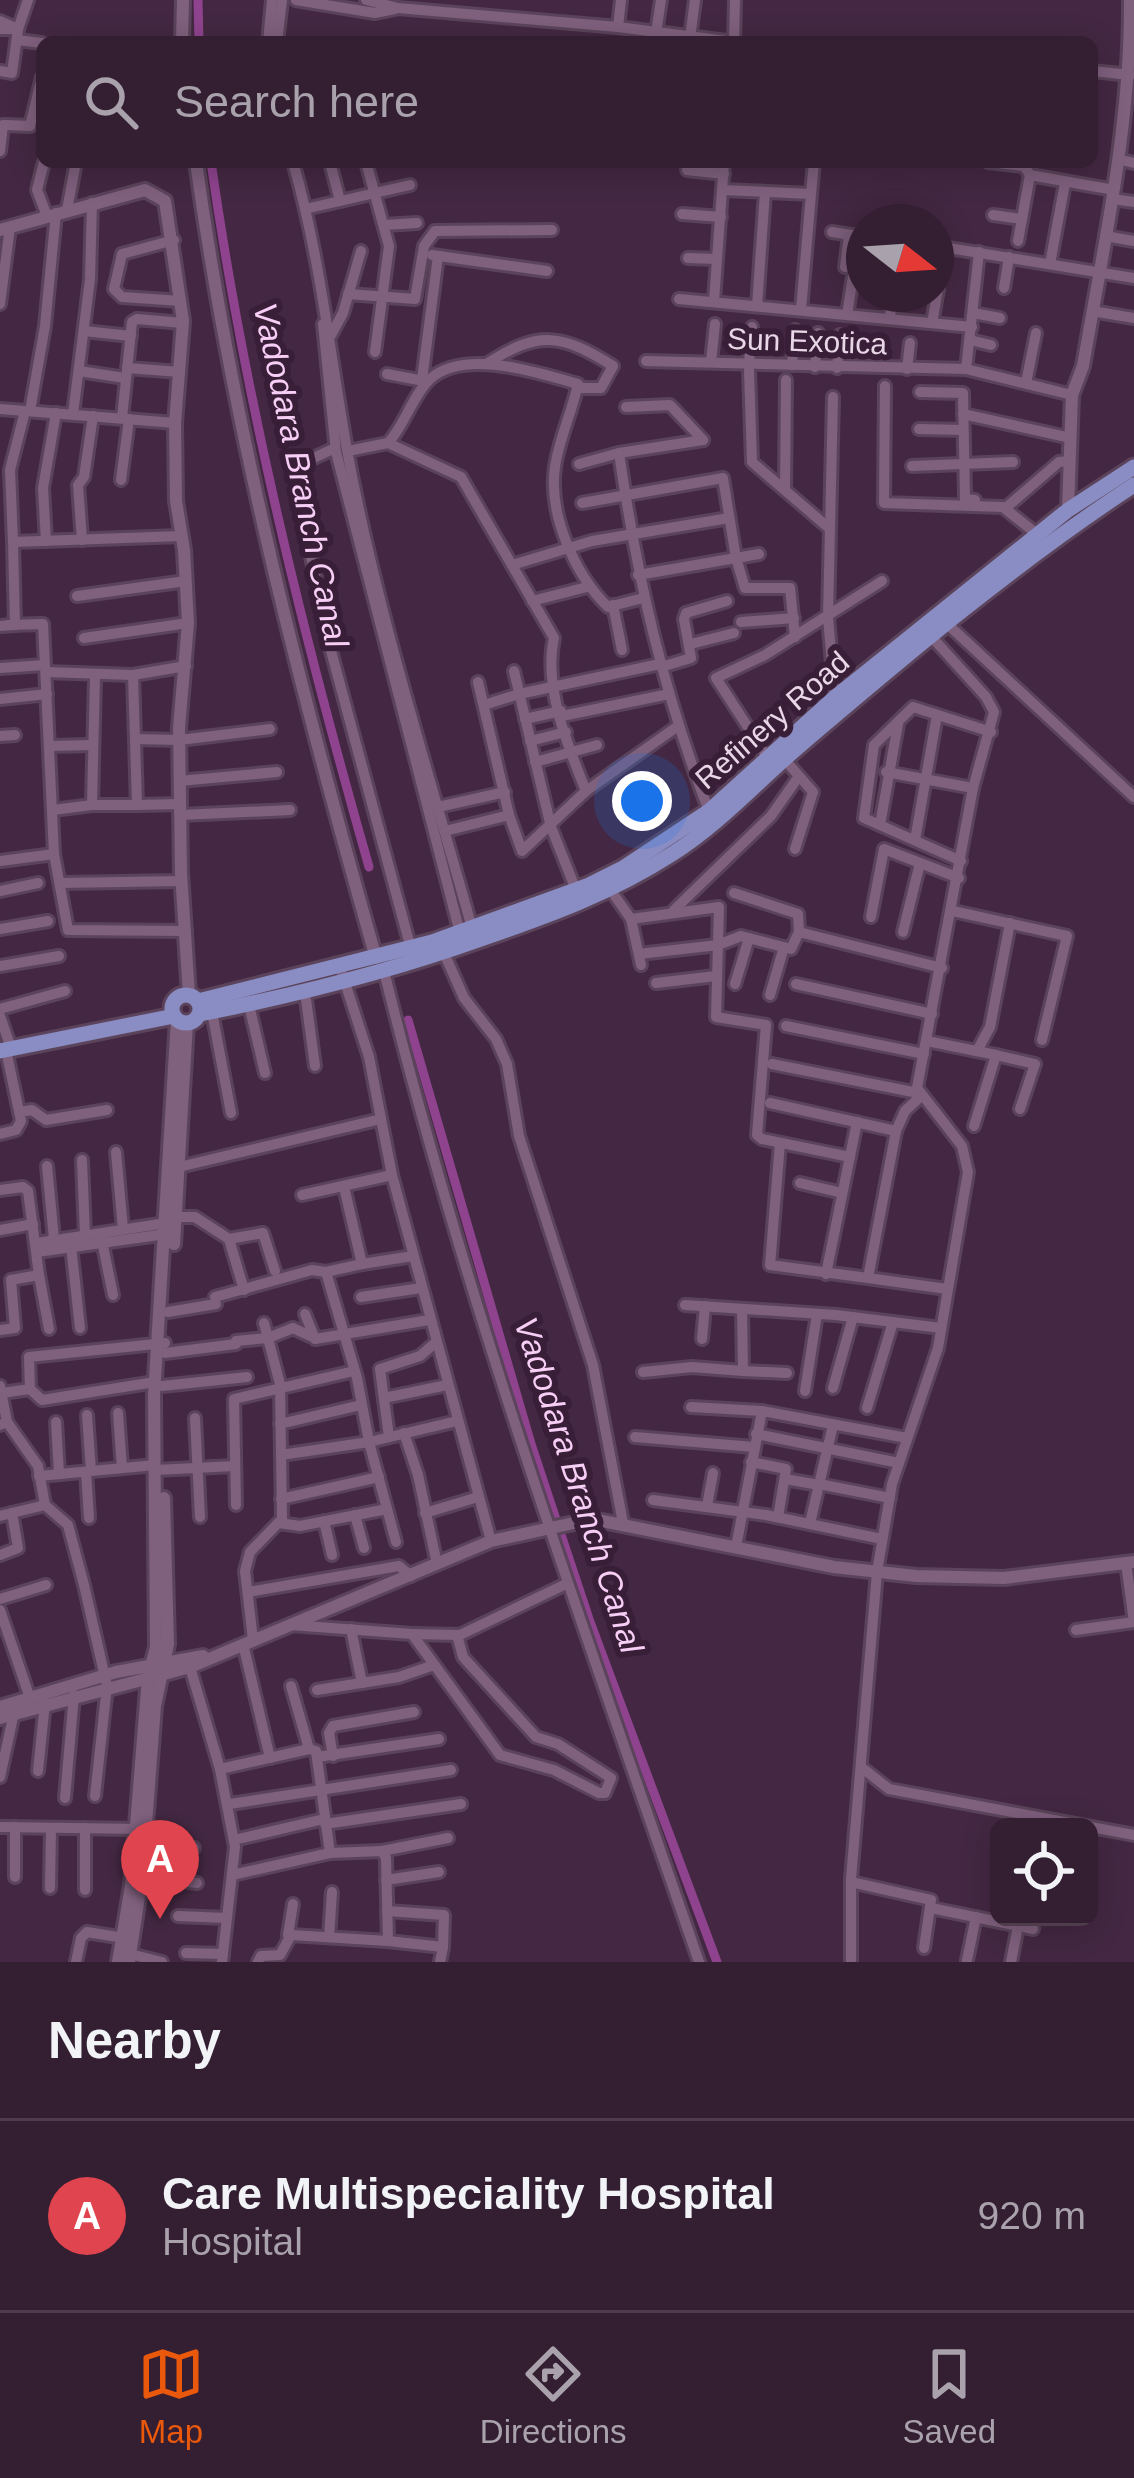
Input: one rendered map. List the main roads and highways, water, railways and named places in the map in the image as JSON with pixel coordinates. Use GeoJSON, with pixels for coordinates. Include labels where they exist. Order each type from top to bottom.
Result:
{"type":"FeatureCollection","features":[{"type":"Feature","properties":{"kind":"main road","name":"Refinery Road"},"geometry":{"type":"LineString","coordinates":[[943,620],[1067,510],[1134,466]]}},
{"type":"Feature","properties":{"kind":"main road","name":"Refinery Road"},"geometry":{"type":"LineString","coordinates":[[5,1046],[189,1011],[437,951],[592,890],[711,818],[839,704],[943,620],[1134,485]]}},
{"type":"Feature","properties":{"kind":"main road","name":"Refinery Road"},"geometry":{"type":"LineString","coordinates":[[380,965],[411,949],[437,951],[466,931],[592,890]]}},
{"type":"Feature","properties":{"kind":"main road","name":"Refinery Road"},"geometry":{"type":"LineString","coordinates":[[189,1011],[305,992],[343,974]]}},
{"type":"Feature","properties":{"kind":"waterway","name":"Vadodara Branch Canal"},"geometry":{"type":"LineString","coordinates":[[198,0],[199,36]]}},
{"type":"Feature","properties":{"kind":"waterway","name":"Vadodara Branch Canal"},"geometry":{"type":"LineString","coordinates":[[212,168],[278,517],[369,867]]}},
{"type":"Feature","properties":{"kind":"waterway","name":"Vadodara Branch Canal"},"geometry":{"type":"LineString","coordinates":[[408,1020],[531,1444],[589,1619],[717,1962]]}},
{"type":"Feature","properties":{"kind":"place","name":"Care Multispeciality Hospital"},"geometry":{"type":"Point","coordinates":[160,1919]}}]}
